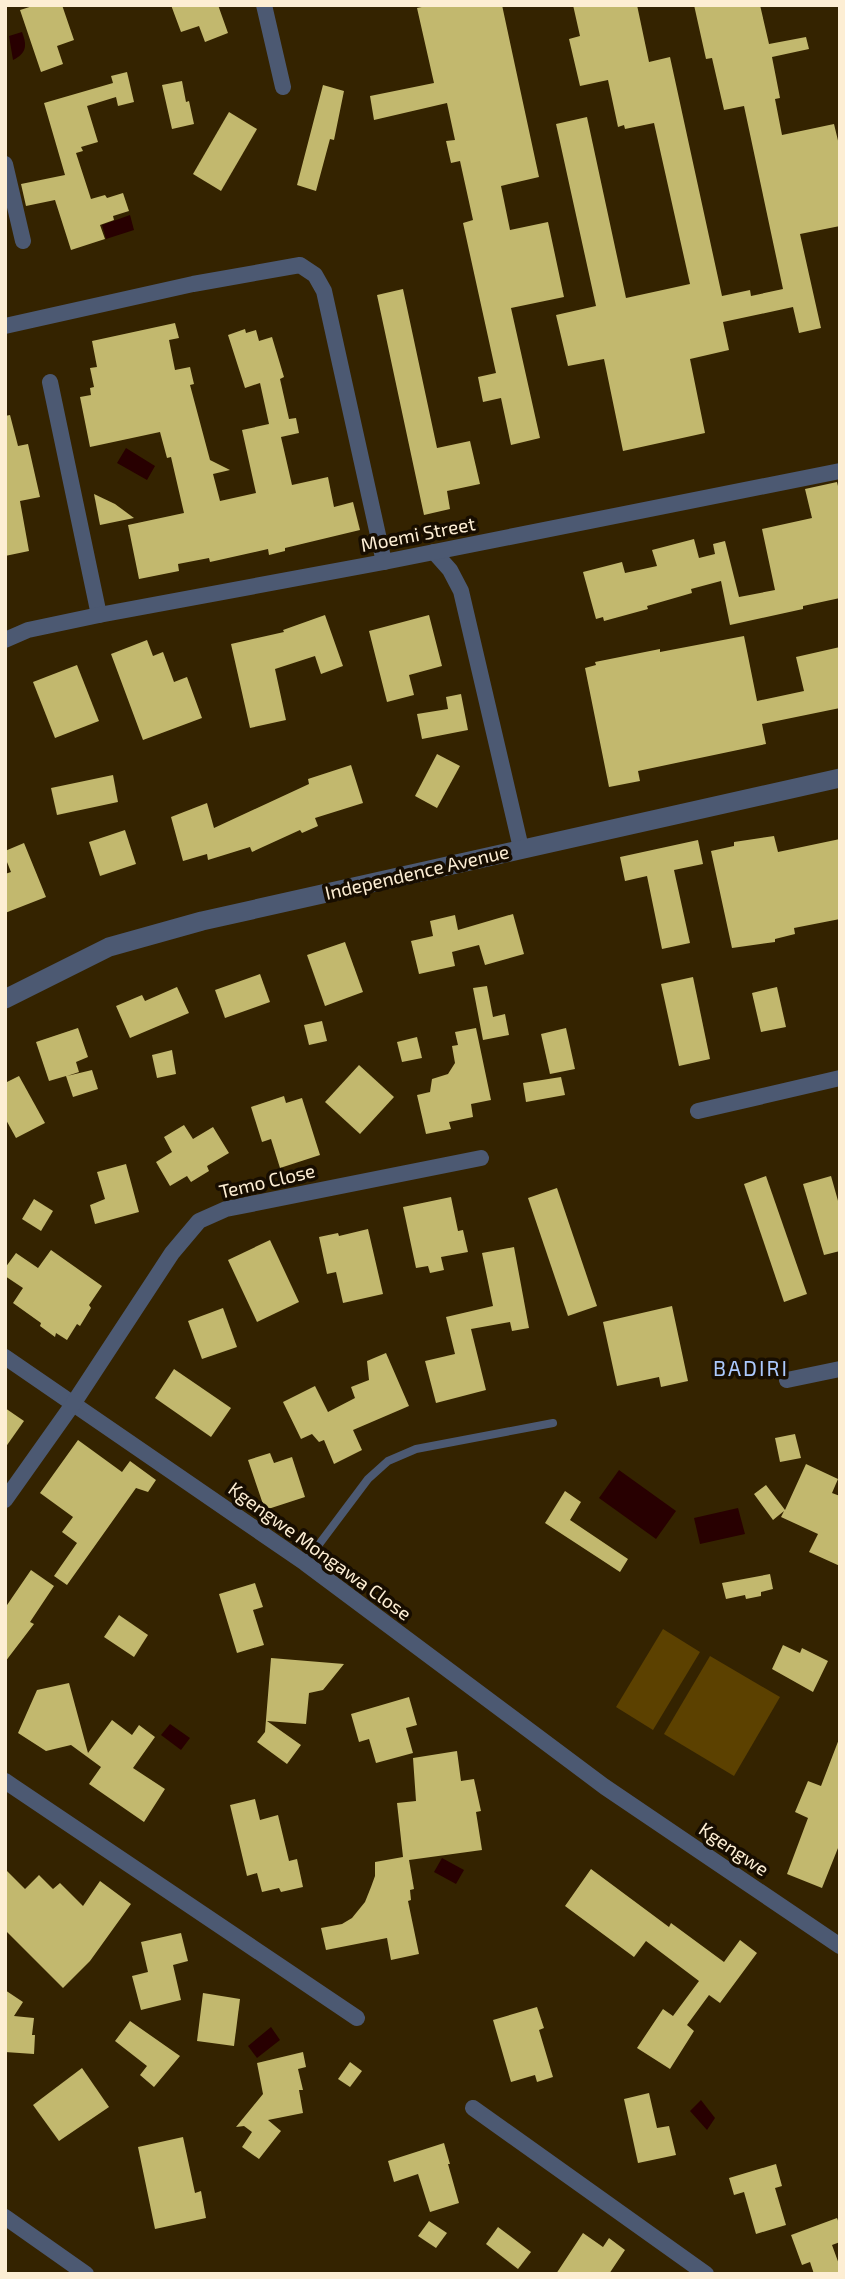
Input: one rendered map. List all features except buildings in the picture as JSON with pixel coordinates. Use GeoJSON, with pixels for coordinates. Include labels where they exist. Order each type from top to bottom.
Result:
{"type":"FeatureCollection","features":[{"type":"Feature","properties":{"kind":"street"},"geometry":{"type":"LineString","coordinates":[[264,5],[283,87]]}},
{"type":"Feature","properties":{"kind":"street"},"geometry":{"type":"LineString","coordinates":[[5,164],[23,241]]}},
{"type":"Feature","properties":{"kind":"street"},"geometry":{"type":"LineString","coordinates":[[5,326],[180,287],[300,265],[315,275],[324,291],[384,562]]}},
{"type":"Feature","properties":{"kind":"street"},"geometry":{"type":"LineString","coordinates":[[50,382],[99,615]]}},
{"type":"Feature","properties":{"kind":"street","name":"Moemi Street"},"geometry":{"type":"LineString","coordinates":[[5,640],[28,630],[99,615],[384,562],[840,471]]}},
{"type":"Feature","properties":{"kind":"street"},"geometry":{"type":"LineString","coordinates":[[434,552],[450,570],[461,591],[521,848]]}},
{"type":"Feature","properties":{"kind":"street","name":"Independence Avenue"},"geometry":{"type":"LineString","coordinates":[[5,999],[109,947],[202,921],[840,778]]}},
{"type":"Feature","properties":{"kind":"street"},"geometry":{"type":"LineString","coordinates":[[698,1111],[840,1078]]}},
{"type":"Feature","properties":{"kind":"street","name":"Temo Close"},"geometry":{"type":"LineString","coordinates":[[5,1500],[73,1404],[172,1253],[199,1221],[226,1209],[481,1158]]}},
{"type":"Feature","properties":{"kind":"street","name":"Kgengwe Mongawa Close"},"geometry":{"type":"LineString","coordinates":[[5,1357],[305,1563],[605,1787]]}},
{"type":"Feature","properties":{"kind":"street"},"geometry":{"type":"LineString","coordinates":[[787,1380],[840,1369]]}},
{"type":"Feature","properties":{"kind":"street"},"geometry":{"type":"LineString","coordinates":[[5,1781],[357,2018]]}},
{"type":"Feature","properties":{"kind":"street","name":"Kgengwe"},"geometry":{"type":"LineString","coordinates":[[605,1787],[840,1946]]}},
{"type":"Feature","properties":{"kind":"street"},"geometry":{"type":"LineString","coordinates":[[473,2108],[706,2274]]}},
{"type":"Feature","properties":{"kind":"street"},"geometry":{"type":"LineString","coordinates":[[5,2217],[86,2274]]}},
{"type":"Feature","properties":{"kind":"lane"},"geometry":{"type":"LineString","coordinates":[[305,1563],[368,1479],[388,1461],[416,1448],[553,1423]]}},
{"type":"Feature","properties":{"kind":"shaded area"},"geometry":{"type":"Polygon","coordinates":[[[22,32],[25,48],[13,60],[9,36],[22,32]]]}},
{"type":"Feature","properties":{"kind":"shaded area"},"geometry":{"type":"Polygon","coordinates":[[[130,215],[134,230],[106,239],[102,225],[130,215]]]}},
{"type":"Feature","properties":{"kind":"shaded area"},"geometry":{"type":"Polygon","coordinates":[[[126,448],[155,466],[147,480],[117,463],[126,448]]]}},
{"type":"Feature","properties":{"kind":"shaded area"},"geometry":{"type":"Polygon","coordinates":[[[619,1470],[676,1511],[656,1539],[599,1498],[619,1470]]]}},
{"type":"Feature","properties":{"kind":"shaded area"},"geometry":{"type":"Polygon","coordinates":[[[738,1508],[745,1534],[700,1544],[694,1518],[738,1508]]]}},
{"type":"Feature","properties":{"kind":"shaded area"},"geometry":{"type":"Polygon","coordinates":[[[663,1629],[700,1652],[653,1730],[616,1707],[663,1629]]]}},
{"type":"Feature","properties":{"kind":"shaded area"},"geometry":{"type":"Polygon","coordinates":[[[710,1656],[780,1697],[734,1776],[664,1734],[710,1656]]]}},
{"type":"Feature","properties":{"kind":"shaded area"},"geometry":{"type":"Polygon","coordinates":[[[170,1724],[190,1738],[181,1750],[161,1735],[170,1724]]]}},
{"type":"Feature","properties":{"kind":"shaded area"},"geometry":{"type":"Polygon","coordinates":[[[442,1858],[464,1870],[456,1884],[434,1872],[442,1858]]]}},
{"type":"Feature","properties":{"kind":"shaded area"},"geometry":{"type":"Polygon","coordinates":[[[271,2027],[280,2040],[257,2058],[248,2046],[271,2027]]]}},
{"type":"Feature","properties":{"kind":"shaded area"},"geometry":{"type":"Polygon","coordinates":[[[701,2100],[715,2118],[707,2130],[690,2111],[701,2100]]]}},
{"type":"Feature","properties":{"kind":"district","name":"BADIRI"},"geometry":{"type":"Point","coordinates":[751,1369]}}]}
